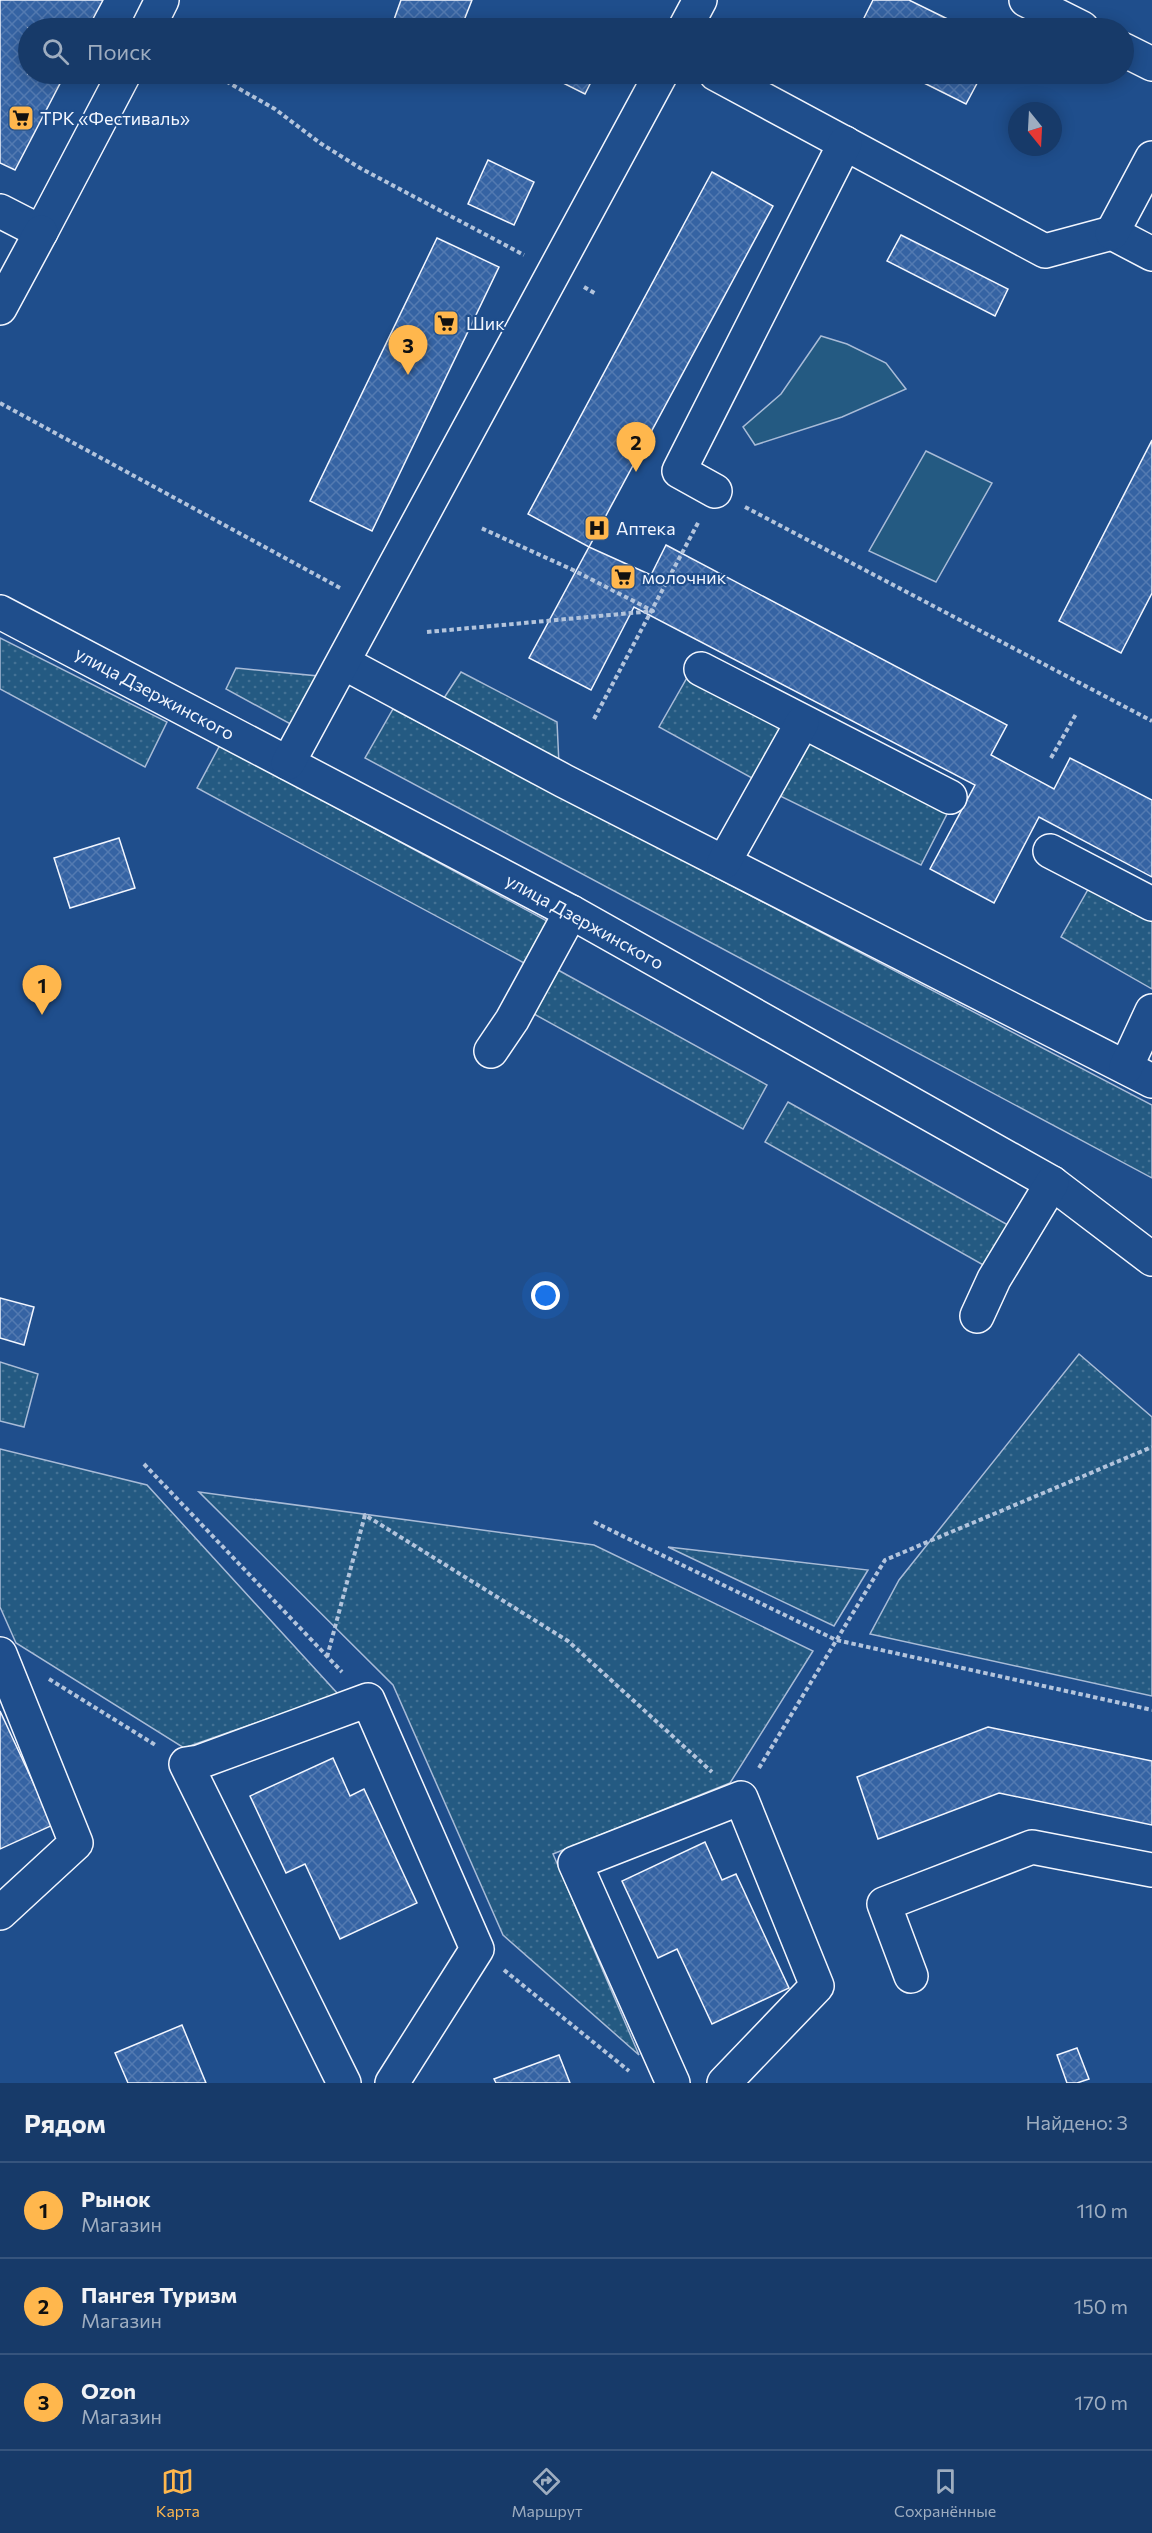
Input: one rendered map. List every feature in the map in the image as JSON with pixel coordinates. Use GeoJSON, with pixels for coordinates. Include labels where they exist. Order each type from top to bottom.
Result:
{"type":"FeatureCollection","features":[{"type":"Feature","properties":{"kind":"street"},"geometry":{"type":"LineString","coordinates":[[153,18],[162,0]]}},
{"type":"Feature","properties":{"kind":"street"},"geometry":{"type":"LineString","coordinates":[[690,18],[700,0]]}},
{"type":"Feature","properties":{"kind":"street"},"geometry":{"type":"LineString","coordinates":[[1026,0],[1062,18]]}},
{"type":"Feature","properties":{"kind":"street"},"geometry":{"type":"LineString","coordinates":[[1134,55],[1152,64]]}},
{"type":"Feature","properties":{"kind":"street"},"geometry":{"type":"LineString","coordinates":[[0,308],[119,84]]}},
{"type":"Feature","properties":{"kind":"street"},"geometry":{"type":"LineString","coordinates":[[288,762],[344,663],[656,84]]}},
{"type":"Feature","properties":{"kind":"street"},"geometry":{"type":"LineString","coordinates":[[735,84],[1046,251],[1112,233],[1152,254]]}},
{"type":"Feature","properties":{"kind":"street"},"geometry":{"type":"LineString","coordinates":[[715,491],[679,471],[845,142]]}},
{"type":"Feature","properties":{"kind":"street"},"geometry":{"type":"LineString","coordinates":[[1112,233],[1152,158]]}},
{"type":"Feature","properties":{"kind":"street"},"geometry":{"type":"LineString","coordinates":[[0,211],[41,232]]}},
{"type":"Feature","properties":{"kind":"street","name":"улица Дзержинского"},"geometry":{"type":"LineString","coordinates":[[0,612],[571,912],[1052,1184],[1152,1259]]}},
{"type":"Feature","properties":{"kind":"street"},"geometry":{"type":"LineString","coordinates":[[344,663],[564,781],[1139,1074],[1152,1011]]}},
{"type":"Feature","properties":{"kind":"street"},"geometry":{"type":"LineString","coordinates":[[701,669],[802,723],[950,796]]}},
{"type":"Feature","properties":{"kind":"street"},"geometry":{"type":"LineString","coordinates":[[724,862],[802,723]]}},
{"type":"Feature","properties":{"kind":"street"},"geometry":{"type":"LineString","coordinates":[[1050,851],[1152,904]]}},
{"type":"Feature","properties":{"kind":"street"},"geometry":{"type":"LineString","coordinates":[[492,1052],[571,912]]}},
{"type":"Feature","properties":{"kind":"street"},"geometry":{"type":"LineString","coordinates":[[977,1316],[993,1280],[1052,1184]]}},
{"type":"Feature","properties":{"kind":"street"},"geometry":{"type":"LineString","coordinates":[[0,1654],[76,1843],[0,1912]]}},
{"type":"Feature","properties":{"kind":"street"},"geometry":{"type":"LineString","coordinates":[[344,2083],[186,1764],[199,1762],[368,1700],[477,1949],[392,2083]]}},
{"type":"Feature","properties":{"kind":"street"},"geometry":{"type":"LineString","coordinates":[[673,2083],[575,1863],[741,1798],[817,1986],[724,2083]]}},
{"type":"Feature","properties":{"kind":"street"},"geometry":{"type":"LineString","coordinates":[[911,1976],[884,1904],[1032,1846],[1152,1870]]}},
{"type":"Feature","properties":{"kind":"path"},"geometry":{"type":"LineString","coordinates":[[231,84],[275,109],[320,143],[360,168],[596,294]]}},
{"type":"Feature","properties":{"kind":"path"},"geometry":{"type":"LineString","coordinates":[[0,403],[346,590]]}},
{"type":"Feature","properties":{"kind":"path"},"geometry":{"type":"LineString","coordinates":[[594,719],[715,491],[1152,721]]}},
{"type":"Feature","properties":{"kind":"path"},"geometry":{"type":"LineString","coordinates":[[482,528],[573,570],[653,611]]}},
{"type":"Feature","properties":{"kind":"path"},"geometry":{"type":"LineString","coordinates":[[427,632],[653,611]]}},
{"type":"Feature","properties":{"kind":"path"},"geometry":{"type":"LineString","coordinates":[[1051,758],[1076,714]]}},
{"type":"Feature","properties":{"kind":"path"},"geometry":{"type":"LineString","coordinates":[[327,1657],[365,1515],[568,1641],[741,1798],[885,1560],[1152,1447]]}},
{"type":"Feature","properties":{"kind":"path"},"geometry":{"type":"LineString","coordinates":[[144,1464],[368,1700]]}},
{"type":"Feature","properties":{"kind":"path"},"geometry":{"type":"LineString","coordinates":[[594,1522],[836,1640],[1152,1710]]}},
{"type":"Feature","properties":{"kind":"path"},"geometry":{"type":"LineString","coordinates":[[39,1673],[186,1764]]}},
{"type":"Feature","properties":{"kind":"path"},"geometry":{"type":"LineString","coordinates":[[477,1949],[634,2076]]}},
{"type":"Feature","properties":{"kind":"shaded area"},"geometry":{"type":"Polygon","coordinates":[[[821,336],[847,344],[886,363],[906,389],[842,417],[755,445],[743,427],[781,394],[821,336]]]}},
{"type":"Feature","properties":{"kind":"shaded area"},"geometry":{"type":"Polygon","coordinates":[[[926,451],[992,483],[936,582],[869,551],[926,451]]]}},
{"type":"Feature","properties":{"kind":"shaded area"},"geometry":{"type":"Polygon","coordinates":[[[0,638],[167,722],[145,767],[0,689],[0,638]]]}},
{"type":"Feature","properties":{"kind":"shaded area"},"geometry":{"type":"Polygon","coordinates":[[[236,668],[318,676],[296,727],[226,689],[236,668]]]}},
{"type":"Feature","properties":{"kind":"shaded area"},"geometry":{"type":"Polygon","coordinates":[[[461,672],[557,722],[559,764],[442,701],[461,672]]]}},
{"type":"Feature","properties":{"kind":"shaded area"},"geometry":{"type":"Polygon","coordinates":[[[688,676],[790,733],[761,783],[659,727],[688,676]]]}},
{"type":"Feature","properties":{"kind":"shaded area"},"geometry":{"type":"Polygon","coordinates":[[[393,709],[1152,1105],[1152,1178],[365,758],[393,709]]]}},
{"type":"Feature","properties":{"kind":"shaded area"},"geometry":{"type":"Polygon","coordinates":[[[805,740],[947,814],[921,865],[776,794],[805,740]]]}},
{"type":"Feature","properties":{"kind":"shaded area"},"geometry":{"type":"Polygon","coordinates":[[[220,745],[547,921],[524,963],[197,788],[220,745]]]}},
{"type":"Feature","properties":{"kind":"shaded area"},"geometry":{"type":"Polygon","coordinates":[[[1090,886],[1152,921],[1152,989],[1061,937],[1090,886]]]}},
{"type":"Feature","properties":{"kind":"shaded area"},"geometry":{"type":"Polygon","coordinates":[[[558,970],[767,1085],[743,1129],[534,1014],[558,970]]]}},
{"type":"Feature","properties":{"kind":"shaded area"},"geometry":{"type":"Polygon","coordinates":[[[788,1102],[1008,1225],[985,1266],[765,1142],[788,1102]]]}},
{"type":"Feature","properties":{"kind":"shaded area"},"geometry":{"type":"Polygon","coordinates":[[[1079,1354],[1152,1417],[1152,1696],[870,1634],[899,1580],[1079,1354]]]}},
{"type":"Feature","properties":{"kind":"shaded area"},"geometry":{"type":"Polygon","coordinates":[[[0,1362],[38,1374],[24,1427],[0,1421],[0,1362]]]}},
{"type":"Feature","properties":{"kind":"shaded area"},"geometry":{"type":"Polygon","coordinates":[[[0,1449],[147,1485],[338,1694],[184,1748],[16,1643],[0,1607],[0,1449]]]}},
{"type":"Feature","properties":{"kind":"shaded area"},"geometry":{"type":"Polygon","coordinates":[[[199,1492],[594,1545],[813,1651],[730,1783],[553,1854],[639,2055],[503,1935],[393,1685],[199,1492]]]}},
{"type":"Feature","properties":{"kind":"shaded area"},"geometry":{"type":"Polygon","coordinates":[[[668,1547],[868,1570],[834,1626],[668,1547]]]}},
{"type":"Feature","properties":{"kind":"building","name":"ТРК «Фестиваль»"},"geometry":{"type":"Polygon","coordinates":[[[0,0],[103,0],[93,18],[18,18],[18,84],[60,84],[15,170],[0,163],[0,0]]]}},
{"type":"Feature","properties":{"kind":"building"},"geometry":{"type":"Polygon","coordinates":[[[401,0],[472,0],[465,18],[395,18],[401,0]]]}},
{"type":"Feature","properties":{"kind":"building"},"geometry":{"type":"Polygon","coordinates":[[[873,0],[909,0],[946,18],[864,18],[873,0]]]}},
{"type":"Feature","properties":{"kind":"building"},"geometry":{"type":"Polygon","coordinates":[[[565,84],[590,84],[585,94],[565,84]]]}},
{"type":"Feature","properties":{"kind":"building"},"geometry":{"type":"Polygon","coordinates":[[[926,84],[977,84],[966,104],[926,84]]]}},
{"type":"Feature","properties":{"kind":"building"},"geometry":{"type":"Polygon","coordinates":[[[488,160],[534,182],[514,225],[468,204],[488,160]]]}},
{"type":"Feature","properties":{"kind":"building"},"geometry":{"type":"Polygon","coordinates":[[[712,172],[773,206],[589,547],[528,514],[712,172]]]}},
{"type":"Feature","properties":{"kind":"building"},"geometry":{"type":"Polygon","coordinates":[[[901,235],[1008,289],[995,316],[887,261],[901,235]]]}},
{"type":"Feature","properties":{"kind":"building"},"geometry":{"type":"Polygon","coordinates":[[[437,238],[499,267],[372,531],[310,501],[437,238]]]}},
{"type":"Feature","properties":{"kind":"building"},"geometry":{"type":"Polygon","coordinates":[[[1152,440],[1152,593],[1121,653],[1059,621],[1152,440]]]}},
{"type":"Feature","properties":{"kind":"building"},"geometry":{"type":"Polygon","coordinates":[[[666,545],[1007,725],[991,755],[1054,789],[1070,758],[1152,800],[1152,877],[1039,817],[994,903],[930,869],[975,785],[634,607],[591,690],[529,658],[589,547],[651,575],[666,545]]]}},
{"type":"Feature","properties":{"kind":"building"},"geometry":{"type":"Polygon","coordinates":[[[119,838],[135,888],[70,908],[54,858],[119,838]]]}},
{"type":"Feature","properties":{"kind":"building"},"geometry":{"type":"Polygon","coordinates":[[[0,1298],[34,1307],[24,1345],[0,1338],[0,1298]]]}},
{"type":"Feature","properties":{"kind":"building"},"geometry":{"type":"Polygon","coordinates":[[[0,1711],[53,1825],[0,1849],[0,1711]]]}},
{"type":"Feature","properties":{"kind":"building"},"geometry":{"type":"Polygon","coordinates":[[[988,1727],[1152,1761],[1152,1825],[999,1793],[878,1839],[857,1777],[988,1727]]]}},
{"type":"Feature","properties":{"kind":"building"},"geometry":{"type":"Polygon","coordinates":[[[333,1758],[350,1796],[364,1789],[417,1903],[340,1939],[305,1864],[286,1873],[250,1796],[333,1758]]]}},
{"type":"Feature","properties":{"kind":"building"},"geometry":{"type":"Polygon","coordinates":[[[705,1842],[722,1880],[736,1874],[789,1988],[712,2024],[677,1949],[658,1958],[622,1881],[705,1842]]]}},
{"type":"Feature","properties":{"kind":"building"},"geometry":{"type":"Polygon","coordinates":[[[182,2025],[206,2083],[128,2083],[115,2053],[182,2025]]]}},
{"type":"Feature","properties":{"kind":"building"},"geometry":{"type":"Polygon","coordinates":[[[1077,2048],[1089,2079],[1067,2083],[1057,2055],[1077,2048]]]}},
{"type":"Feature","properties":{"kind":"building"},"geometry":{"type":"Polygon","coordinates":[[[559,2055],[570,2083],[496,2083],[494,2079],[559,2055]]]}},
{"type":"Feature","properties":{"kind":"place","name":"ТРК «Фестиваль»"},"geometry":{"type":"Point","coordinates":[21,118]}},
{"type":"Feature","properties":{"kind":"place","name":"Шик"},"geometry":{"type":"Point","coordinates":[446,323]}},
{"type":"Feature","properties":{"kind":"place","name":"Ozon"},"geometry":{"type":"Point","coordinates":[408,375]}},
{"type":"Feature","properties":{"kind":"place","name":"Пангея Туризм"},"geometry":{"type":"Point","coordinates":[636,472]}},
{"type":"Feature","properties":{"kind":"place","name":"Аптека"},"geometry":{"type":"Point","coordinates":[597,528]}},
{"type":"Feature","properties":{"kind":"place","name":"молочник"},"geometry":{"type":"Point","coordinates":[623,577]}},
{"type":"Feature","properties":{"kind":"place","name":"Рынок"},"geometry":{"type":"Point","coordinates":[42,1015]}}]}
